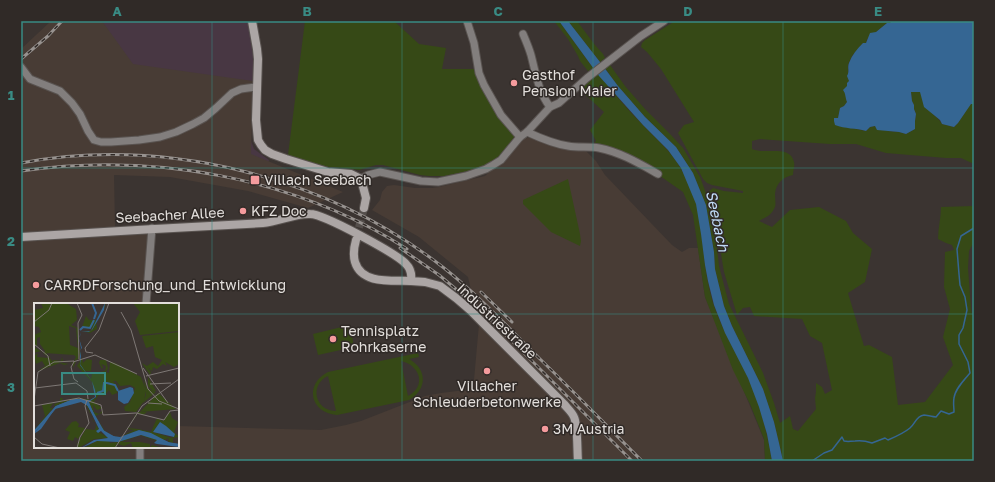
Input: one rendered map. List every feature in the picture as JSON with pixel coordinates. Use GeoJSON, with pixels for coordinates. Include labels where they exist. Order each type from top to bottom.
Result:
{"type":"FeatureCollection","features":[{"type":"Feature","properties":{"kind":"street"},"geometry":{"type":"LineString","coordinates":[[252,21],[257,54],[255,112],[258,140],[261,145],[265,150],[272,154],[319,170],[350,174],[361,179]]}},
{"type":"Feature","properties":{"kind":"street"},"geometry":{"type":"LineString","coordinates":[[467,21],[484,85],[501,115],[520,137]]}},
{"type":"Feature","properties":{"kind":"street"},"geometry":{"type":"LineString","coordinates":[[361,179],[368,174],[380,172],[438,182],[466,176],[486,169],[500,160],[520,137],[527,132],[550,107],[559,103],[591,74],[641,36],[664,21]]}},
{"type":"Feature","properties":{"kind":"street"},"geometry":{"type":"LineString","coordinates":[[523,34],[531,55],[534,72],[540,90],[550,107]]}},
{"type":"Feature","properties":{"kind":"street"},"geometry":{"type":"LineString","coordinates":[[21,67],[30,79],[60,91],[80,114],[94,140],[101,142],[139,140],[160,137],[176,132],[204,118],[232,93],[256,87]]}},
{"type":"Feature","properties":{"kind":"street"},"geometry":{"type":"LineString","coordinates":[[527,132],[568,146],[599,148],[612,152],[645,166],[658,174]]}},
{"type":"Feature","properties":{"kind":"street"},"geometry":{"type":"LineString","coordinates":[[361,179],[366,198],[364,208]]}},
{"type":"Feature","properties":{"kind":"street","name":"Seebacher Allee"},"geometry":{"type":"LineString","coordinates":[[21,237],[152,228],[268,223],[306,214],[318,215],[383,248],[402,260],[410,269],[412,275],[411,281]]}},
{"type":"Feature","properties":{"kind":"street"},"geometry":{"type":"LineString","coordinates":[[146,303],[152,228]]}},
{"type":"Feature","properties":{"kind":"street","name":"Industriestraße"},"geometry":{"type":"LineString","coordinates":[[356,240],[354,254],[355,262],[363,274],[372,279],[425,282],[440,286],[475,315],[564,404],[574,417],[578,461]]}},
{"type":"Feature","properties":{"kind":"street"},"geometry":{"type":"LineString","coordinates":[[140,448],[140,461]]}},
{"type":"Feature","properties":{"kind":"shaded area"},"geometry":{"type":"Polygon","coordinates":[[[51,21],[102,21],[133,64],[253,81],[251,154],[343,192],[308,208],[248,191],[170,177],[114,175],[115,227],[157,233],[155,236],[150,303],[34,303],[34,448],[179,448],[179,426],[321,430],[361,421],[425,396],[457,391],[473,391],[479,324],[468,277],[419,237],[372,210],[380,200],[382,192],[387,186],[394,185],[415,188],[432,188],[485,176],[496,166],[502,164],[523,139],[531,137],[567,150],[584,149],[596,161],[605,175],[672,245],[682,252],[689,248],[698,248],[705,297],[764,440],[765,461],[21,461],[21,49],[51,21]]]}},
{"type":"Feature","properties":{"kind":"shaded area"},"geometry":{"type":"Polygon","coordinates":[[[75,21],[248,21],[254,62],[248,133],[254,149],[269,160],[266,170],[75,21]]]}},
{"type":"Feature","properties":{"kind":"green space"},"geometry":{"type":"Polygon","coordinates":[[[305,21],[394,21],[419,44],[446,48],[442,69],[475,69],[514,137],[502,154],[486,165],[478,169],[444,176],[420,175],[383,165],[376,165],[359,170],[329,167],[288,155],[305,21]]]}},
{"type":"Feature","properties":{"kind":"green space"},"geometry":{"type":"Polygon","coordinates":[[[554,21],[559,21],[593,68],[588,71],[580,61],[568,39],[554,21]]]}},
{"type":"Feature","properties":{"kind":"green space"},"geometry":{"type":"Polygon","coordinates":[[[568,21],[577,21],[605,58],[600,62],[568,21]]]}},
{"type":"Feature","properties":{"kind":"green space"},"geometry":{"type":"Polygon","coordinates":[[[675,21],[892,21],[887,23],[867,39],[866,43],[863,43],[852,56],[848,65],[849,81],[846,98],[847,102],[840,108],[838,118],[852,128],[866,131],[870,127],[875,126],[888,131],[906,134],[915,129],[916,114],[911,92],[921,92],[930,111],[942,124],[954,127],[971,103],[974,104],[974,164],[961,158],[886,153],[856,144],[830,144],[760,139],[752,141],[752,149],[757,151],[776,151],[788,153],[794,162],[793,175],[786,177],[778,184],[775,194],[775,207],[768,216],[759,221],[772,227],[790,210],[819,207],[846,221],[853,233],[872,249],[865,282],[848,293],[864,346],[869,345],[892,357],[898,405],[925,402],[953,365],[943,337],[950,309],[944,287],[945,252],[954,250],[952,245],[938,239],[941,207],[974,206],[974,242],[969,251],[968,268],[971,309],[974,324],[974,461],[783,461],[774,422],[763,389],[732,326],[724,306],[715,269],[714,252],[706,205],[693,173],[676,147],[645,117],[618,86],[605,68],[610,65],[625,86],[645,109],[683,148],[700,177],[710,204],[715,229],[719,266],[729,304],[763,373],[780,423],[790,416],[793,429],[798,431],[816,409],[816,383],[822,387],[825,394],[832,390],[822,343],[810,336],[802,319],[754,316],[750,307],[743,308],[737,315],[724,272],[714,205],[709,191],[713,188],[743,193],[743,191],[712,185],[703,179],[678,133],[684,125],[694,122],[661,69],[641,47],[645,40],[675,21]]]}},
{"type":"Feature","properties":{"kind":"green space"},"geometry":{"type":"Polygon","coordinates":[[[598,74],[632,114],[673,157],[690,187],[697,205],[705,267],[713,303],[729,341],[748,377],[756,397],[760,408],[772,461],[765,461],[764,439],[750,404],[733,370],[705,297],[693,215],[683,192],[640,162],[592,146],[596,141],[590,130],[604,112],[579,89],[598,74]]]}},
{"type":"Feature","properties":{"kind":"green space"},"geometry":{"type":"Polygon","coordinates":[[[568,179],[580,234],[580,246],[551,232],[523,204],[523,200],[568,179]]]}},
{"type":"Feature","properties":{"kind":"green space","name":"Tennisplatz Rohrkaserne"},"geometry":{"type":"Polygon","coordinates":[[[350,325],[354,347],[318,355],[313,334],[350,325]]]}},
{"type":"Feature","properties":{"kind":"green space"},"geometry":{"type":"Polygon","coordinates":[[[418,353],[419,357],[409,359],[419,368],[423,379],[420,390],[409,400],[337,415],[328,413],[321,409],[316,404],[313,397],[315,384],[320,377],[328,372],[418,353]],[[401,361],[408,396],[418,387],[419,376],[413,367],[408,363],[401,361]],[[328,376],[318,385],[317,396],[319,402],[328,410],[336,411],[328,376]]]}},
{"type":"Feature","properties":{"kind":"water","name":"Seebach"},"geometry":{"type":"Polygon","coordinates":[[[559,21],[568,21],[618,86],[645,117],[676,147],[693,173],[706,205],[714,252],[715,269],[724,306],[732,326],[763,389],[774,422],[783,461],[772,461],[767,434],[759,407],[748,378],[725,333],[714,305],[705,265],[696,204],[681,168],[668,150],[643,125],[599,76],[559,21]]]}},
{"type":"Feature","properties":{"kind":"water"},"geometry":{"type":"Polygon","coordinates":[[[892,21],[974,21],[974,104],[971,104],[954,127],[942,124],[940,120],[924,107],[920,92],[911,92],[916,114],[915,129],[906,134],[877,130],[875,126],[870,127],[866,131],[835,125],[834,118],[838,118],[840,108],[847,102],[843,90],[849,81],[847,76],[848,65],[852,57],[863,43],[866,43],[870,33],[876,32],[892,21]]]}},
{"type":"Feature","properties":{"kind":"waterway"},"geometry":{"type":"LineString","coordinates":[[812,461],[824,453],[832,450],[842,437],[844,441],[866,441],[872,443],[885,438],[888,440],[908,430],[917,418],[921,416],[925,415],[936,417],[941,411],[949,414],[954,412],[956,391],[970,373],[968,362],[959,344],[959,335],[963,328],[967,310],[965,297],[960,285],[957,249],[961,236],[974,228]]}},
{"type":"Feature","properties":{"kind":"tunnel"},"geometry":{"type":"LineString","coordinates":[[356,239],[364,208]]}},
{"type":"Feature","properties":{"kind":"railway"},"geometry":{"type":"LineString","coordinates":[[21,59],[48,36],[62,21]]}},
{"type":"Feature","properties":{"kind":"railway"},"geometry":{"type":"LineString","coordinates":[[21,163],[76,156],[132,155],[188,160],[243,171],[297,188],[349,209],[398,236],[457,278],[642,461]]}},
{"type":"Feature","properties":{"kind":"railway"},"geometry":{"type":"LineString","coordinates":[[21,171],[71,166],[121,165],[171,168],[221,176],[270,188],[318,204],[363,224],[407,249]]}},
{"type":"Feature","properties":{"kind":"railway"},"geometry":{"type":"LineString","coordinates":[[400,248],[439,275],[481,310],[632,461]]}},
{"type":"Feature","properties":{"kind":"railway"},"geometry":{"type":"LineString","coordinates":[[481,292],[512,322]]}},
{"type":"Feature","properties":{"kind":"place","name":"Gasthof Pension Maier"},"geometry":{"type":"Point","coordinates":[514,83]}},
{"type":"Feature","properties":{"kind":"place","name":"Villach Seebach"},"geometry":{"type":"Point","coordinates":[255,180]}},
{"type":"Feature","properties":{"kind":"place","name":"KFZ Doc"},"geometry":{"type":"Point","coordinates":[243,211]}},
{"type":"Feature","properties":{"kind":"place","name":"CARRDForschung_und_Entwicklung"},"geometry":{"type":"Point","coordinates":[36,285]}},
{"type":"Feature","properties":{"kind":"place","name":"Tennisplatz Rohrkaserne"},"geometry":{"type":"Point","coordinates":[333,339]}},
{"type":"Feature","properties":{"kind":"place","name":"Villacher Schleuderbetonwerke"},"geometry":{"type":"Point","coordinates":[487,371]}},
{"type":"Feature","properties":{"kind":"place","name":"3M Austria"},"geometry":{"type":"Point","coordinates":[545,429]}}]}
